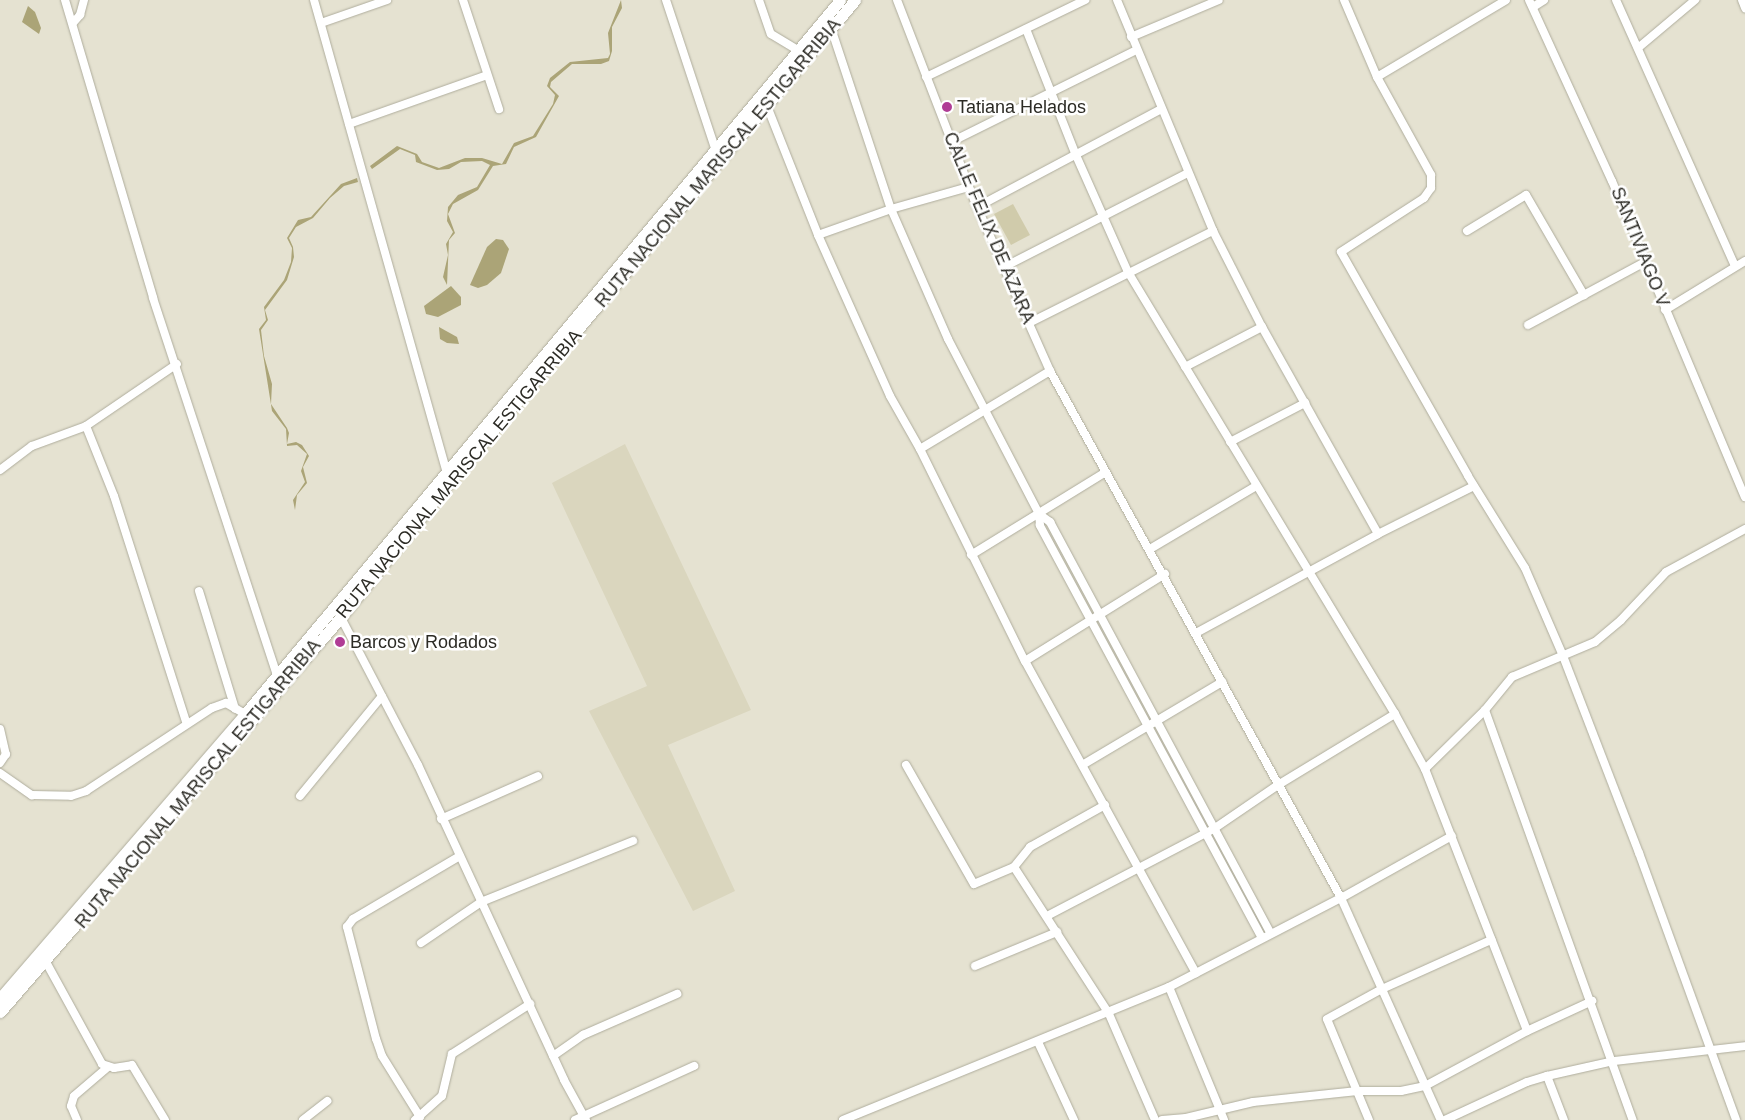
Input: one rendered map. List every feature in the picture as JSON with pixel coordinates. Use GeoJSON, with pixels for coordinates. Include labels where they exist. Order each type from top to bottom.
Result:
{"type":"FeatureCollection","features":[{"type":"Feature","properties":{"kind":"highway","name":"RUTA NACIONAL MARISCAL ESTIGARRIBIA"},"geometry":{"type":"LineString","coordinates":[[0,998],[240,712],[338,612],[446,470],[840,0]]}},
{"type":"Feature","properties":{"kind":"highway","name":"RUTA NACIONAL MARISCAL ESTIGARRIBIA"},"geometry":{"type":"LineString","coordinates":[[0,1012],[46,962],[338,612],[855,0]]}},
{"type":"Feature","properties":{"kind":"street"},"geometry":{"type":"LineString","coordinates":[[65,0],[153,298],[177,364],[277,675]]}},
{"type":"Feature","properties":{"kind":"street"},"geometry":{"type":"LineString","coordinates":[[73,23],[80,15],[84,0]]}},
{"type":"Feature","properties":{"kind":"street"},"geometry":{"type":"LineString","coordinates":[[314,0],[446,470]]}},
{"type":"Feature","properties":{"kind":"street"},"geometry":{"type":"LineString","coordinates":[[321,23],[387,0]]}},
{"type":"Feature","properties":{"kind":"street"},"geometry":{"type":"LineString","coordinates":[[462,0],[498,109]]}},
{"type":"Feature","properties":{"kind":"street"},"geometry":{"type":"LineString","coordinates":[[666,0],[715,148]]}},
{"type":"Feature","properties":{"kind":"street"},"geometry":{"type":"LineString","coordinates":[[759,0],[771,34],[798,50]]}},
{"type":"Feature","properties":{"kind":"street","name":"CALLE FELIX DE AZARA"},"geometry":{"type":"LineString","coordinates":[[896,0],[977,207],[1050,371],[1165,574],[1341,898],[1443,1120]]}},
{"type":"Feature","properties":{"kind":"street"},"geometry":{"type":"LineString","coordinates":[[926,77],[1085,0]]}},
{"type":"Feature","properties":{"kind":"street"},"geometry":{"type":"LineString","coordinates":[[1117,0],[1131,38],[1213,231],[1262,327],[1378,534]]}},
{"type":"Feature","properties":{"kind":"street"},"geometry":{"type":"LineString","coordinates":[[1131,38],[1219,0]]}},
{"type":"Feature","properties":{"kind":"street"},"geometry":{"type":"LineString","coordinates":[[1344,0],[1377,78],[1428,165],[1431,188],[1424,198],[1342,252],[1474,486],[1517,552],[1563,656],[1712,1051],[1736,1120]]}},
{"type":"Feature","properties":{"kind":"street"},"geometry":{"type":"LineString","coordinates":[[1377,78],[1506,0]]}},
{"type":"Feature","properties":{"kind":"street"},"geometry":{"type":"LineString","coordinates":[[1531,4],[1544,0]]}},
{"type":"Feature","properties":{"kind":"street"},"geometry":{"type":"LineString","coordinates":[[1616,0],[1735,266]]}},
{"type":"Feature","properties":{"kind":"street"},"geometry":{"type":"LineString","coordinates":[[1638,48],[1695,0]]}},
{"type":"Feature","properties":{"kind":"street"},"geometry":{"type":"LineString","coordinates":[[1742,0],[1745,8]]}},
{"type":"Feature","properties":{"kind":"street","name":"SANTIVIAGO V"},"geometry":{"type":"LineString","coordinates":[[1531,4],[1645,262],[1745,497]]}},
{"type":"Feature","properties":{"kind":"street"},"geometry":{"type":"LineString","coordinates":[[831,28],[891,209],[948,339],[1039,514],[1040,525],[1262,938]]}},
{"type":"Feature","properties":{"kind":"street"},"geometry":{"type":"LineString","coordinates":[[1026,29],[1075,153],[1128,272],[1308,573],[1395,714],[1425,769],[1527,1032]]}},
{"type":"Feature","properties":{"kind":"street"},"geometry":{"type":"LineString","coordinates":[[951,142],[1136,50]]}},
{"type":"Feature","properties":{"kind":"street"},"geometry":{"type":"LineString","coordinates":[[349,124],[487,75]]}},
{"type":"Feature","properties":{"kind":"street"},"geometry":{"type":"LineString","coordinates":[[767,106],[818,235],[890,396],[920,449],[1025,661],[1084,764],[1196,973]]}},
{"type":"Feature","properties":{"kind":"street"},"geometry":{"type":"LineString","coordinates":[[977,207],[1075,153],[1161,109]]}},
{"type":"Feature","properties":{"kind":"street"},"geometry":{"type":"LineString","coordinates":[[1004,267],[1188,173]]}},
{"type":"Feature","properties":{"kind":"street"},"geometry":{"type":"LineString","coordinates":[[818,235],[891,209],[969,187]]}},
{"type":"Feature","properties":{"kind":"street"},"geometry":{"type":"LineString","coordinates":[[1467,231],[1526,195],[1584,295]]}},
{"type":"Feature","properties":{"kind":"street"},"geometry":{"type":"LineString","coordinates":[[1029,323],[1213,231]]}},
{"type":"Feature","properties":{"kind":"street"},"geometry":{"type":"LineString","coordinates":[[1528,325],[1645,262]]}},
{"type":"Feature","properties":{"kind":"street"},"geometry":{"type":"LineString","coordinates":[[1665,310],[1735,266],[1745,262]]}},
{"type":"Feature","properties":{"kind":"street"},"geometry":{"type":"LineString","coordinates":[[1185,367],[1262,327]]}},
{"type":"Feature","properties":{"kind":"street"},"geometry":{"type":"LineString","coordinates":[[0,470],[32,446],[86,426],[177,364]]}},
{"type":"Feature","properties":{"kind":"street"},"geometry":{"type":"LineString","coordinates":[[920,449],[1050,371]]}},
{"type":"Feature","properties":{"kind":"street"},"geometry":{"type":"LineString","coordinates":[[1230,442],[1305,403]]}},
{"type":"Feature","properties":{"kind":"street"},"geometry":{"type":"LineString","coordinates":[[86,426],[114,496],[186,722]]}},
{"type":"Feature","properties":{"kind":"street"},"geometry":{"type":"LineString","coordinates":[[971,555],[1106,472]]}},
{"type":"Feature","properties":{"kind":"street"},"geometry":{"type":"LineString","coordinates":[[1150,549],[1256,486]]}},
{"type":"Feature","properties":{"kind":"street"},"geometry":{"type":"LineString","coordinates":[[1196,633],[1378,534],[1474,486]]}},
{"type":"Feature","properties":{"kind":"street"},"geometry":{"type":"LineString","coordinates":[[1039,514],[1050,522],[1270,933]]}},
{"type":"Feature","properties":{"kind":"street"},"geometry":{"type":"LineString","coordinates":[[1425,769],[1485,710],[1512,677],[1529,667],[1563,656],[1606,633],[1666,572],[1745,529]]}},
{"type":"Feature","properties":{"kind":"street"},"geometry":{"type":"LineString","coordinates":[[1025,661],[1165,574]]}},
{"type":"Feature","properties":{"kind":"street"},"geometry":{"type":"LineString","coordinates":[[199,591],[240,712]]}},
{"type":"Feature","properties":{"kind":"street"},"geometry":{"type":"LineString","coordinates":[[338,612],[382,696],[460,856],[584,1118]]}},
{"type":"Feature","properties":{"kind":"street"},"geometry":{"type":"LineString","coordinates":[[1084,764],[1222,682]]}},
{"type":"Feature","properties":{"kind":"street"},"geometry":{"type":"LineString","coordinates":[[300,796],[382,696]]}},
{"type":"Feature","properties":{"kind":"street"},"geometry":{"type":"LineString","coordinates":[[0,774],[32,795],[71,796],[86,791],[186,722],[226,703],[240,712]]}},
{"type":"Feature","properties":{"kind":"street"},"geometry":{"type":"LineString","coordinates":[[1485,710],[1614,1062],[1633,1120]]}},
{"type":"Feature","properties":{"kind":"street"},"geometry":{"type":"LineString","coordinates":[[1047,916],[1140,870],[1215,828],[1278,785],[1395,714]]}},
{"type":"Feature","properties":{"kind":"street"},"geometry":{"type":"LineString","coordinates":[[0,729],[6,754],[0,763]]}},
{"type":"Feature","properties":{"kind":"street"},"geometry":{"type":"LineString","coordinates":[[906,765],[974,884],[1014,867],[1030,847],[1106,805]]}},
{"type":"Feature","properties":{"kind":"street"},"geometry":{"type":"LineString","coordinates":[[441,819],[538,776]]}},
{"type":"Feature","properties":{"kind":"street"},"geometry":{"type":"LineString","coordinates":[[842,1120],[1109,1014],[1169,987],[1270,933],[1341,898],[1452,836]]}},
{"type":"Feature","properties":{"kind":"street"},"geometry":{"type":"LineString","coordinates":[[421,943],[482,902],[633,841]]}},
{"type":"Feature","properties":{"kind":"street"},"geometry":{"type":"LineString","coordinates":[[460,856],[353,919],[347,927],[376,1040],[382,1056],[417,1118],[442,1096],[452,1054],[530,1004]]}},
{"type":"Feature","properties":{"kind":"street"},"geometry":{"type":"LineString","coordinates":[[1014,867],[1109,1014],[1155,1120]]}},
{"type":"Feature","properties":{"kind":"street"},"geometry":{"type":"LineString","coordinates":[[975,966],[1057,932]]}},
{"type":"Feature","properties":{"kind":"street"},"geometry":{"type":"LineString","coordinates":[[1369,1120],[1327,1019],[1382,989],[1491,940]]}},
{"type":"Feature","properties":{"kind":"street"},"geometry":{"type":"LineString","coordinates":[[46,962],[102,1064],[108,1067],[132,1065],[165,1120]]}},
{"type":"Feature","properties":{"kind":"street"},"geometry":{"type":"LineString","coordinates":[[1169,987],[1224,1120]]}},
{"type":"Feature","properties":{"kind":"street"},"geometry":{"type":"LineString","coordinates":[[553,1056],[582,1035],[677,994]]}},
{"type":"Feature","properties":{"kind":"street"},"geometry":{"type":"LineString","coordinates":[[1162,1120],[1186,1118],[1253,1102],[1357,1091],[1401,1091],[1426,1086],[1527,1032],[1592,1002]]}},
{"type":"Feature","properties":{"kind":"street"},"geometry":{"type":"LineString","coordinates":[[1038,1042],[1074,1120]]}},
{"type":"Feature","properties":{"kind":"street"},"geometry":{"type":"LineString","coordinates":[[1443,1120],[1514,1087],[1547,1076],[1614,1062],[1745,1046]]}},
{"type":"Feature","properties":{"kind":"street"},"geometry":{"type":"LineString","coordinates":[[575,1120],[584,1118],[694,1066]]}},
{"type":"Feature","properties":{"kind":"street"},"geometry":{"type":"LineString","coordinates":[[77,1120],[72,1100],[108,1067]]}},
{"type":"Feature","properties":{"kind":"street"},"geometry":{"type":"LineString","coordinates":[[1547,1076],[1564,1120]]}},
{"type":"Feature","properties":{"kind":"street"},"geometry":{"type":"LineString","coordinates":[[303,1120],[327,1101]]}},
{"type":"Feature","properties":{"kind":"shaded area"},"geometry":{"type":"Polygon","coordinates":[[[621,0],[622,8],[612,27],[612,51],[609,61],[601,64],[572,64],[551,82],[550,87],[559,96],[536,137],[514,147],[506,164],[493,166],[478,190],[453,204],[448,214],[455,233],[449,240],[447,285],[443,277],[448,255],[446,244],[453,232],[447,221],[448,207],[458,195],[477,187],[490,165],[482,161],[461,162],[449,169],[437,170],[416,162],[415,155],[400,149],[372,169],[370,166],[397,146],[417,154],[422,162],[439,168],[465,158],[482,158],[502,164],[514,143],[533,136],[553,104],[555,95],[547,86],[550,78],[570,62],[608,58],[610,54],[608,33],[621,0]]]}},
{"type":"Feature","properties":{"kind":"shaded area"},"geometry":{"type":"Polygon","coordinates":[[[28,6],[35,12],[41,28],[39,34],[22,22],[28,6]]]}},
{"type":"Feature","properties":{"kind":"shaded area"},"geometry":{"type":"Polygon","coordinates":[[[357,178],[358,182],[344,186],[330,198],[313,218],[296,227],[289,238],[293,247],[294,257],[287,280],[265,310],[268,320],[261,330],[264,356],[272,384],[271,404],[289,433],[287,444],[296,442],[302,445],[309,456],[303,467],[307,483],[297,495],[295,510],[293,500],[305,482],[301,471],[307,454],[297,445],[287,446],[286,429],[272,411],[259,329],[266,320],[264,307],[284,280],[291,262],[292,248],[287,238],[298,220],[311,217],[341,184],[357,178]]]}},
{"type":"Feature","properties":{"kind":"shaded area"},"geometry":{"type":"Polygon","coordinates":[[[1013,204],[1030,235],[1011,245],[994,214],[1013,204]]]}},
{"type":"Feature","properties":{"kind":"shaded area"},"geometry":{"type":"Polygon","coordinates":[[[496,239],[503,240],[509,249],[501,273],[487,285],[478,288],[470,285],[487,247],[496,239]]]}},
{"type":"Feature","properties":{"kind":"shaded area"},"geometry":{"type":"Polygon","coordinates":[[[451,286],[461,297],[461,305],[438,317],[426,314],[424,306],[451,286]]]}},
{"type":"Feature","properties":{"kind":"shaded area"},"geometry":{"type":"Polygon","coordinates":[[[439,327],[457,337],[459,344],[447,343],[440,339],[439,327]]]}},
{"type":"Feature","properties":{"kind":"shaded area"},"geometry":{"type":"Polygon","coordinates":[[[625,444],[751,710],[668,745],[735,891],[693,911],[589,711],[647,686],[552,483],[625,444]]]}},
{"type":"Feature","properties":{"kind":"place","name":"Tatiana Helados"},"geometry":{"type":"Point","coordinates":[947,107]}},
{"type":"Feature","properties":{"kind":"place","name":"Barcos y Rodados"},"geometry":{"type":"Point","coordinates":[340,642]}}]}
